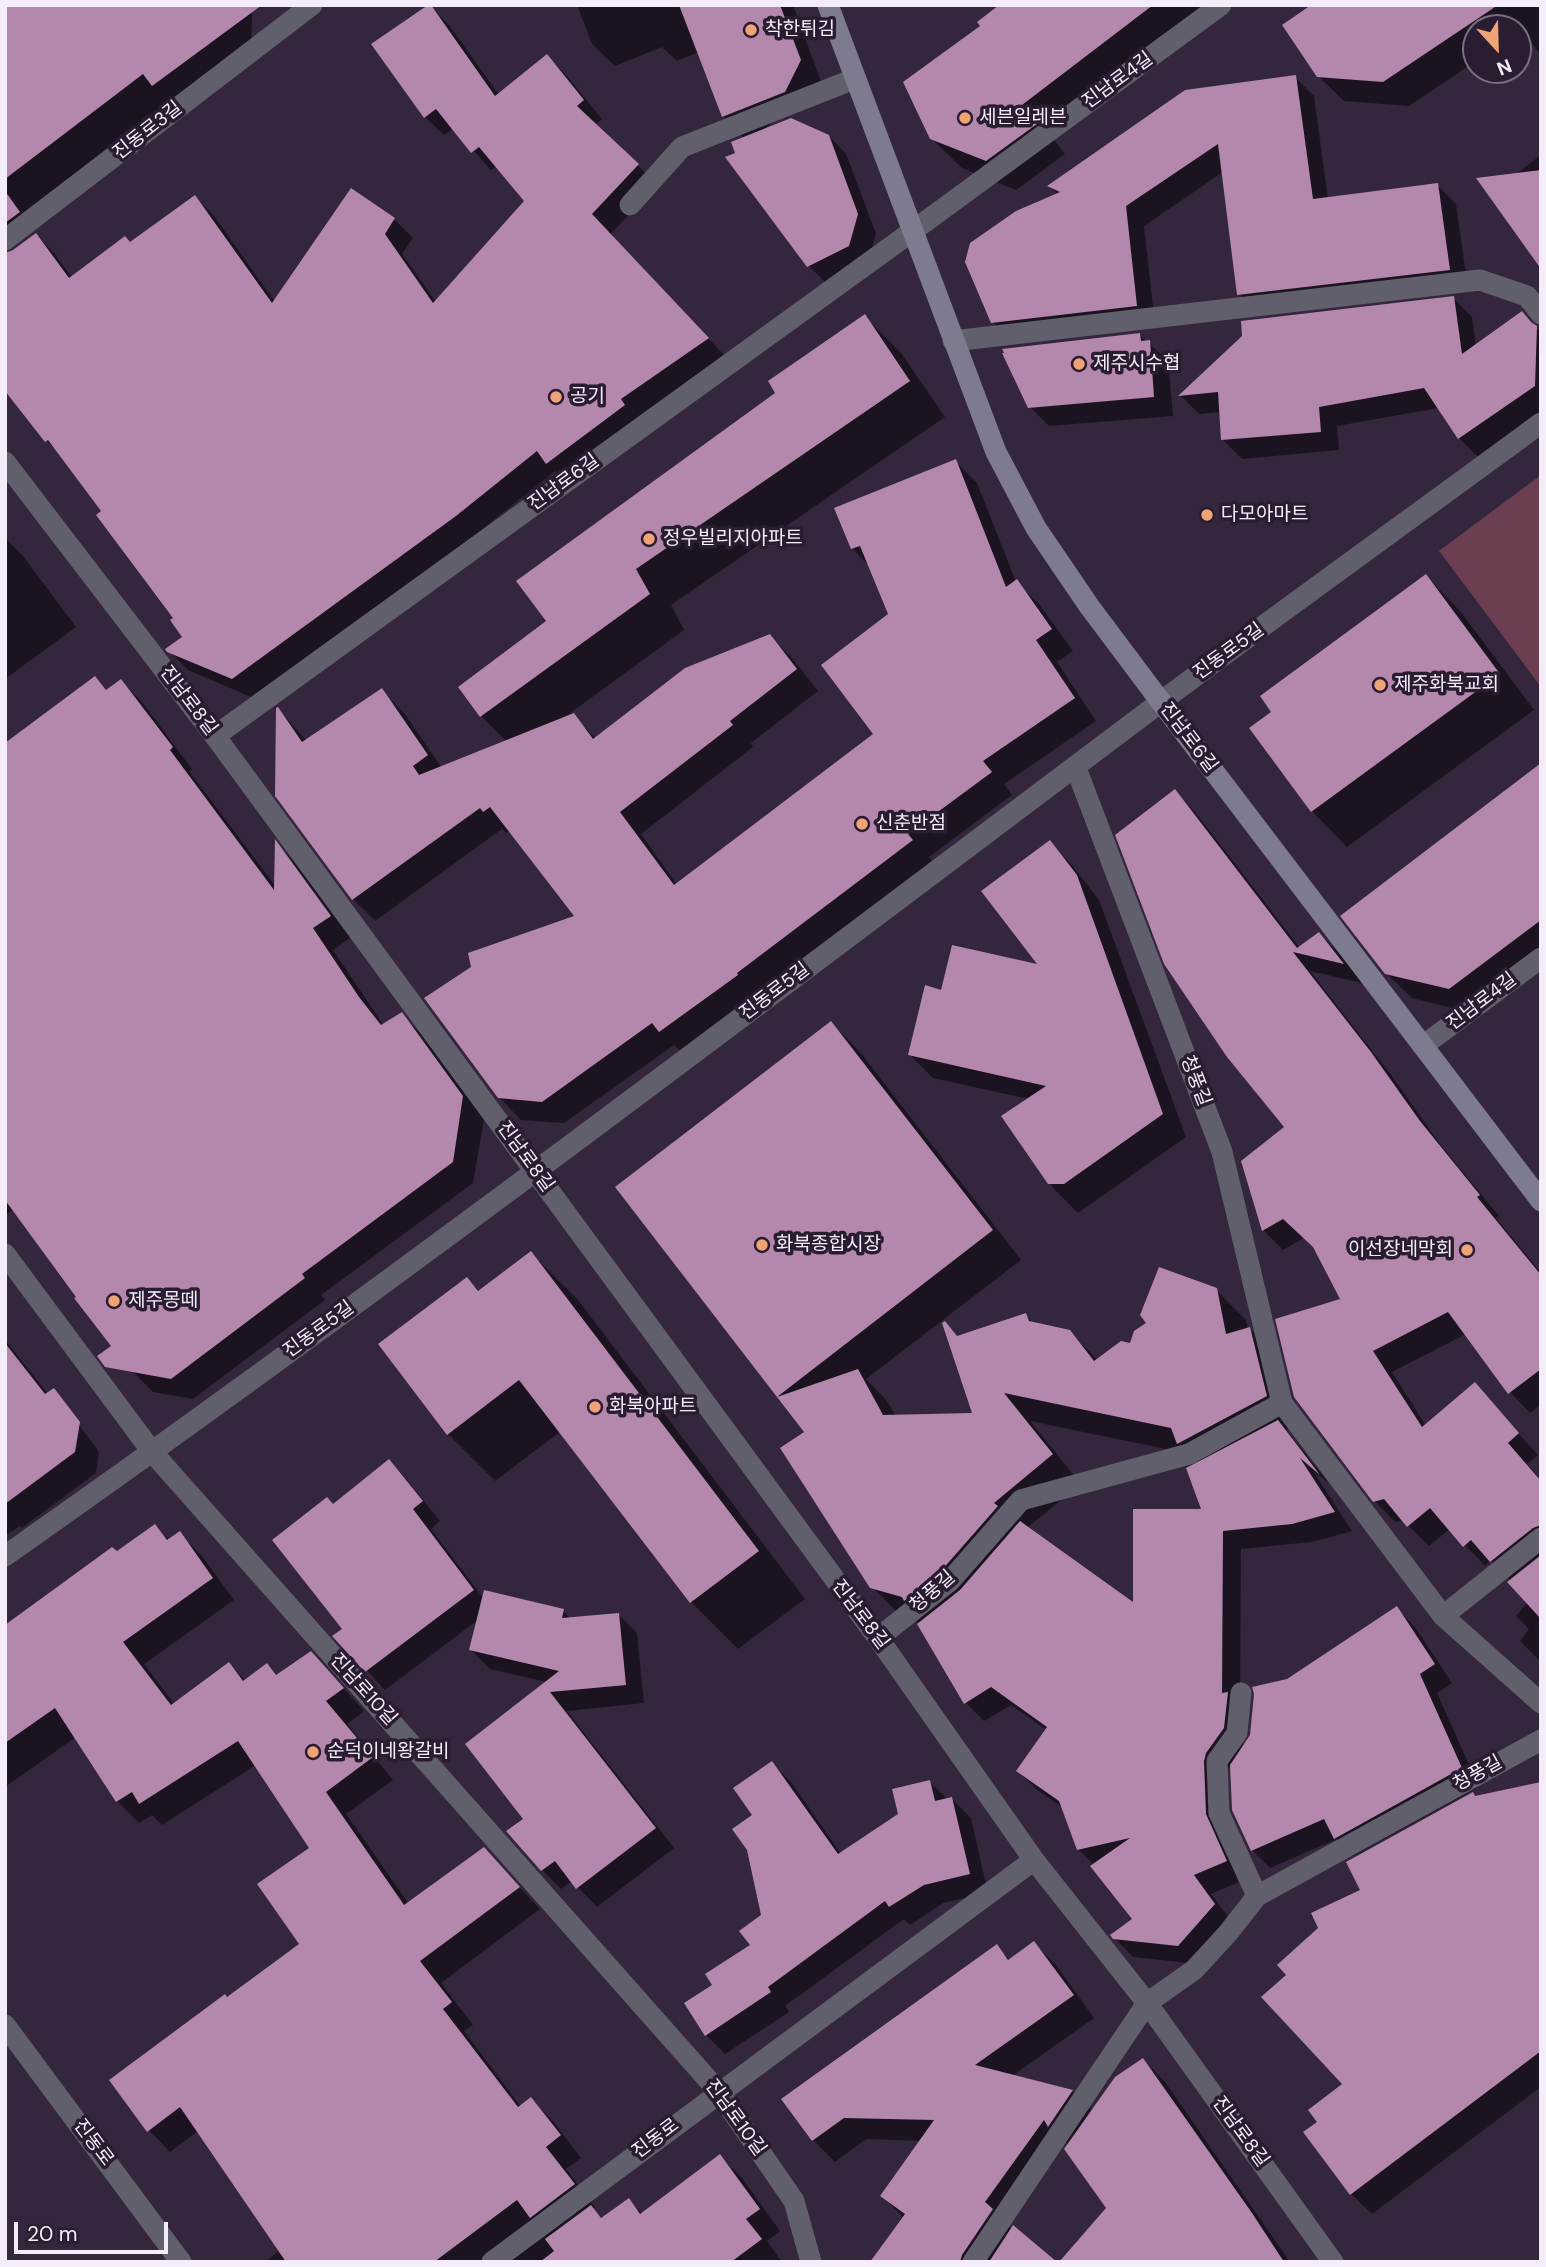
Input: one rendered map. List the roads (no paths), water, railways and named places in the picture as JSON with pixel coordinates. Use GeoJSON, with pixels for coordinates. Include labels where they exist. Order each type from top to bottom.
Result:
{"type":"FeatureCollection","features":[{"type":"Feature","properties":{"kind":"street","name":"진동로3길"},"geometry":{"type":"LineString","coordinates":[[5,240],[285,13],[312,5]]}},
{"type":"Feature","properties":{"kind":"street","name":"진남로6길"},"geometry":{"type":"LineString","coordinates":[[828,5],[996,452],[1036,528],[1089,606],[1161,702],[1541,1200]]}},
{"type":"Feature","properties":{"kind":"street","name":"진남로4길"},"geometry":{"type":"LineString","coordinates":[[914,230],[1221,5]]}},
{"type":"Feature","properties":{"kind":"street"},"geometry":{"type":"LineString","coordinates":[[630,205],[682,147],[854,79]]}},
{"type":"Feature","properties":{"kind":"street","name":"진남로6길"},"geometry":{"type":"LineString","coordinates":[[215,736],[914,230]]}},
{"type":"Feature","properties":{"kind":"street"},"geometry":{"type":"LineString","coordinates":[[953,341],[1479,280],[1527,296],[1541,314]]}},
{"type":"Feature","properties":{"kind":"street","name":"진동로5길"},"geometry":{"type":"LineString","coordinates":[[5,1556],[153,1452],[535,1171],[1161,702],[1541,423]]}},
{"type":"Feature","properties":{"kind":"street","name":"진남로8길"},"geometry":{"type":"LineString","coordinates":[[5,462],[215,736],[878,1638],[1034,1860],[1147,2003],[1333,2262]]}},
{"type":"Feature","properties":{"kind":"street","name":"청풍길"},"geometry":{"type":"LineString","coordinates":[[1076,768],[1222,1152],[1282,1404],[1443,1616],[1541,1703]]}},
{"type":"Feature","properties":{"kind":"street","name":"진남로4길"},"geometry":{"type":"LineString","coordinates":[[1424,1045],[1541,958]]}},
{"type":"Feature","properties":{"kind":"street","name":"진남로10길"},"geometry":{"type":"LineString","coordinates":[[5,1254],[153,1452],[719,2092],[794,2202],[811,2262]]}},
{"type":"Feature","properties":{"kind":"street","name":"청풍길"},"geometry":{"type":"LineString","coordinates":[[878,1638],[950,1581],[1021,1500],[1189,1454],[1282,1404]]}},
{"type":"Feature","properties":{"kind":"street"},"geometry":{"type":"LineString","coordinates":[[1443,1616],[1541,1538]]}},
{"type":"Feature","properties":{"kind":"street"},"geometry":{"type":"LineString","coordinates":[[1241,1693],[1237,1733],[1217,1761],[1219,1813],[1257,1896]]}},
{"type":"Feature","properties":{"kind":"street","name":"청풍길"},"geometry":{"type":"LineString","coordinates":[[1147,2003],[1194,1970],[1257,1896],[1541,1740]]}},
{"type":"Feature","properties":{"kind":"street"},"geometry":{"type":"LineString","coordinates":[[719,2092],[1034,1860]]}},
{"type":"Feature","properties":{"kind":"street"},"geometry":{"type":"LineString","coordinates":[[973,2262],[1147,2003]]}},
{"type":"Feature","properties":{"kind":"street","name":"진동로"},"geometry":{"type":"LineString","coordinates":[[5,2025],[181,2262]]}},
{"type":"Feature","properties":{"kind":"street","name":"진동로"},"geometry":{"type":"LineString","coordinates":[[492,2262],[719,2092]]}},
{"type":"Feature","properties":{"kind":"place","name":"착한튀김"},"geometry":{"type":"Point","coordinates":[751,30]}},
{"type":"Feature","properties":{"kind":"place","name":"세븐일레븐"},"geometry":{"type":"Point","coordinates":[965,118]}},
{"type":"Feature","properties":{"kind":"place","name":"제주시수협"},"geometry":{"type":"Point","coordinates":[1079,364]}},
{"type":"Feature","properties":{"kind":"place","name":"공기"},"geometry":{"type":"Point","coordinates":[556,397]}},
{"type":"Feature","properties":{"kind":"place","name":"다모아마트"},"geometry":{"type":"Point","coordinates":[1207,515]}},
{"type":"Feature","properties":{"kind":"place","name":"정우빌리지아파트"},"geometry":{"type":"Point","coordinates":[649,539]}},
{"type":"Feature","properties":{"kind":"place","name":"제주화북교회"},"geometry":{"type":"Point","coordinates":[1380,685]}},
{"type":"Feature","properties":{"kind":"place","name":"신춘반점"},"geometry":{"type":"Point","coordinates":[862,824]}},
{"type":"Feature","properties":{"kind":"place","name":"화북종합시장"},"geometry":{"type":"Point","coordinates":[762,1245]}},
{"type":"Feature","properties":{"kind":"place","name":"이선장네막회"},"geometry":{"type":"Point","coordinates":[1467,1250]}},
{"type":"Feature","properties":{"kind":"place","name":"제주몽떼"},"geometry":{"type":"Point","coordinates":[114,1301]}},
{"type":"Feature","properties":{"kind":"place","name":"화북아파트"},"geometry":{"type":"Point","coordinates":[595,1407]}},
{"type":"Feature","properties":{"kind":"place","name":"순덕이네왕갈비"},"geometry":{"type":"Point","coordinates":[313,1752]}}]}
